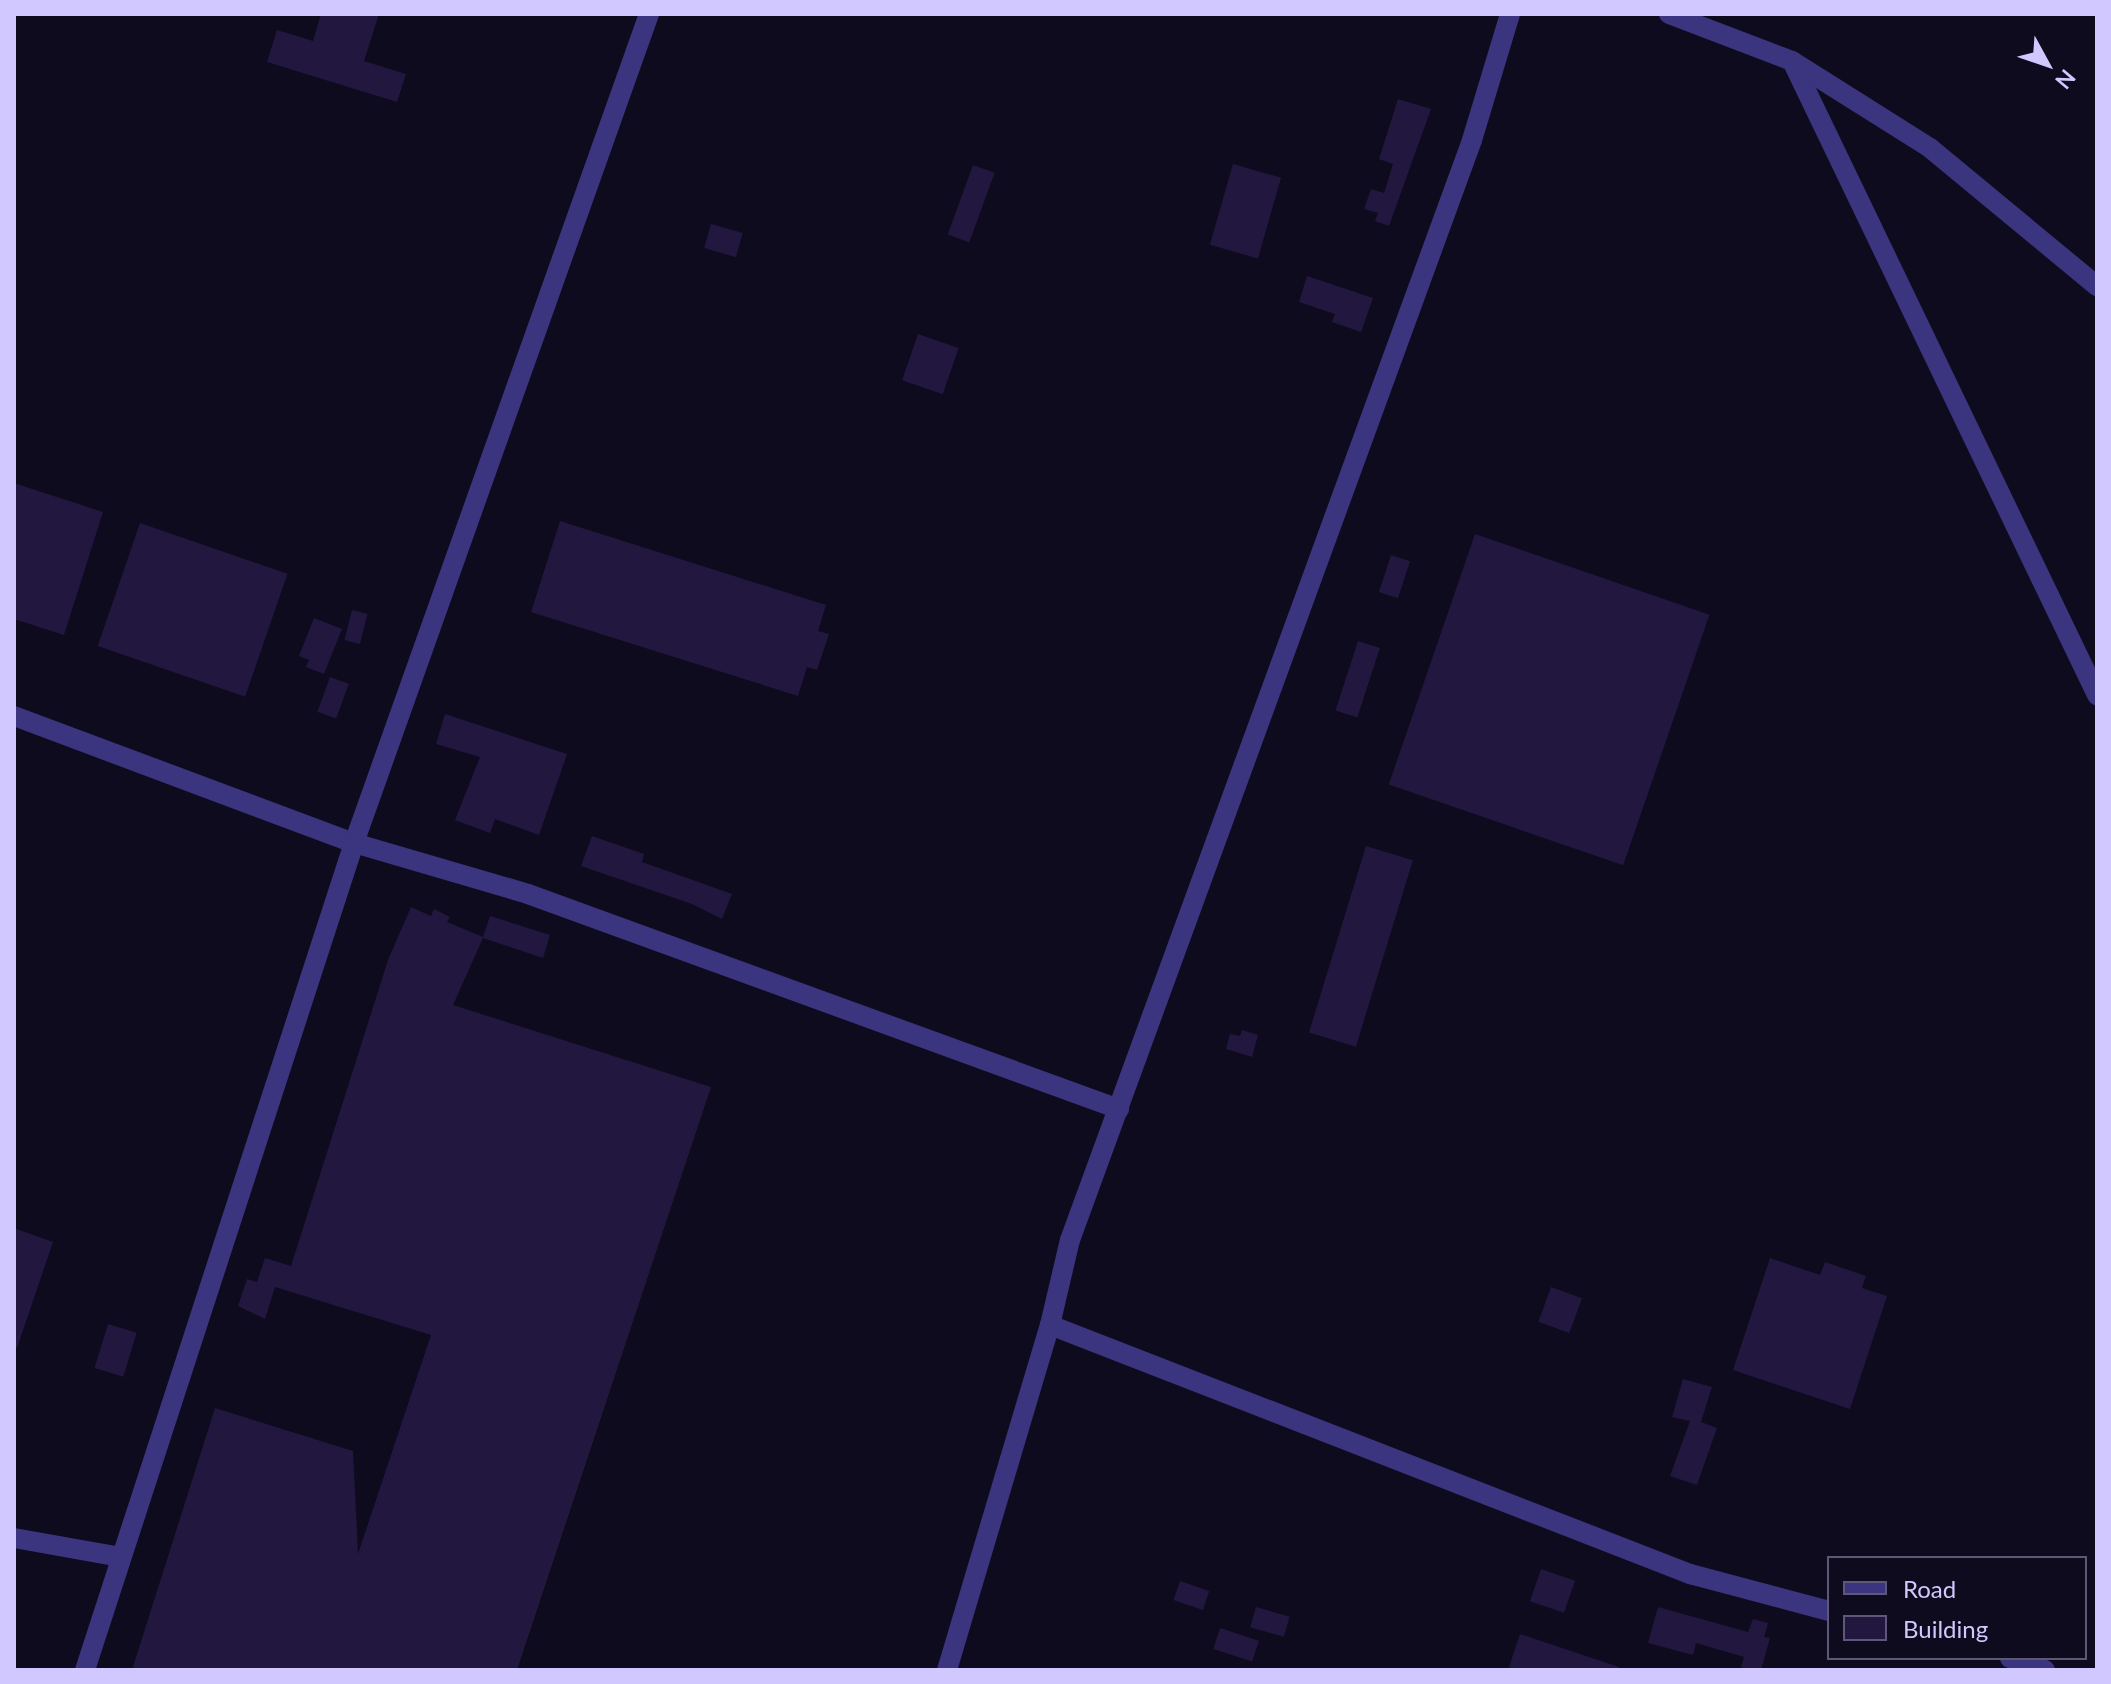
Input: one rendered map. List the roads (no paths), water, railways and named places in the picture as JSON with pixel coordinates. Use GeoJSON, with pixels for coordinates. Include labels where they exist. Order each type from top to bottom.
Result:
{"type":"FeatureCollection","features":[{"type":"Feature","properties":{"kind":"lane"},"geometry":{"type":"LineString","coordinates":[[85,1670],[354,843],[649,14]]}},
{"type":"Feature","properties":{"kind":"lane"},"geometry":{"type":"LineString","coordinates":[[947,1670],[1050,1325],[1070,1240],[1472,140],[1510,14]]}},
{"type":"Feature","properties":{"kind":"lane"},"geometry":{"type":"LineString","coordinates":[[1669,14],[1792,61],[1930,148],[2097,286]]}},
{"type":"Feature","properties":{"kind":"lane"},"geometry":{"type":"LineString","coordinates":[[1792,61],[2097,695]]}},
{"type":"Feature","properties":{"kind":"lane"},"geometry":{"type":"LineString","coordinates":[[14,716],[354,843],[528,894],[1119,1109]]}},
{"type":"Feature","properties":{"kind":"lane"},"geometry":{"type":"LineString","coordinates":[[1050,1325],[1690,1574],[1827,1610]]}},
{"type":"Feature","properties":{"kind":"lane"},"geometry":{"type":"LineString","coordinates":[[14,1538],[121,1557]]}}]}
